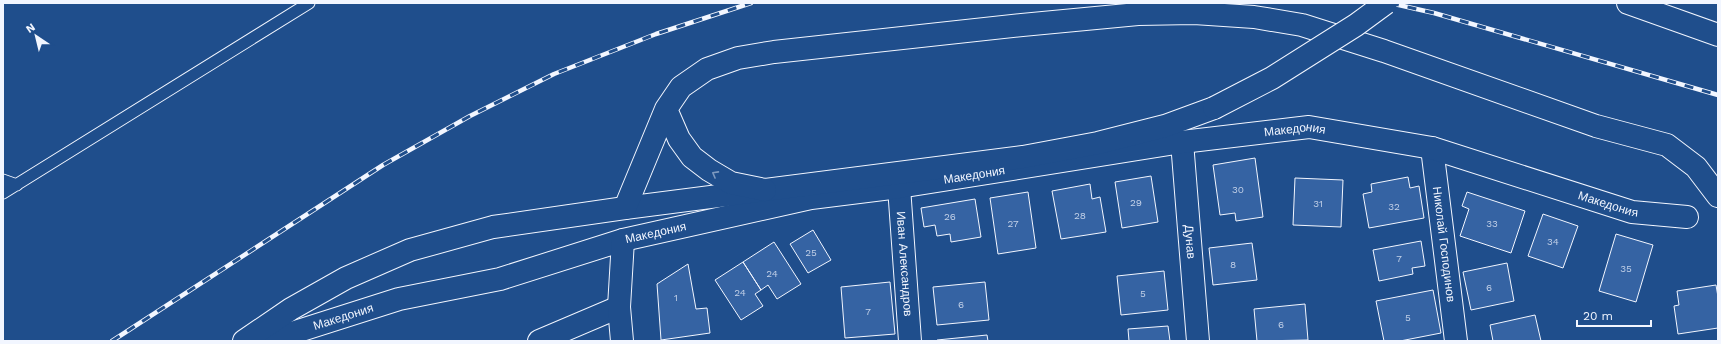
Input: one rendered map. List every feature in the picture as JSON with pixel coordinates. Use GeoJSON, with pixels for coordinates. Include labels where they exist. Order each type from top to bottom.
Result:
{"type":"FeatureCollection","features":[{"type":"Feature","properties":{"kind":"main road"},"geometry":{"type":"LineString","coordinates":[[244,341],[291,309],[346,278],[410,250],[493,228],[625,208],[1024,157],[1098,143],[1166,126],[1214,108],[1272,78],[1356,25],[1386,3]]}},
{"type":"Feature","properties":{"kind":"main road"},"geometry":{"type":"LineString","coordinates":[[1628,3],[1718,35]]}},
{"type":"Feature","properties":{"kind":"main road"},"geometry":{"type":"LineString","coordinates":[[625,208],[666,110],[681,87],[707,69],[738,58],[774,52],[1014,26],[1138,14],[1194,13],[1254,17],[1302,25],[1392,54],[1596,126],[1667,145],[1696,167],[1717,194]]}},
{"type":"Feature","properties":{"kind":"main road"},"geometry":{"type":"LineString","coordinates":[[666,110],[680,139],[692,157],[709,170],[731,183],[765,190]]}},
{"type":"Feature","properties":{"kind":"main road","name":"Македония"},"geometry":{"type":"LineString","coordinates":[[267,341],[399,300],[500,279],[623,240],[811,198],[899,186],[1182,142],[1309,127],[1432,148],[1632,212],[1687,216]]}},
{"type":"Feature","properties":{"kind":"main road","name":"Дунав"},"geometry":{"type":"LineString","coordinates":[[1182,142],[1198,341]]}},
{"type":"Feature","properties":{"kind":"main road","name":"Николай Господинов"},"geometry":{"type":"LineString","coordinates":[[1432,148],[1456,341]]}},
{"type":"Feature","properties":{"kind":"main road","name":"Иван Александров"},"geometry":{"type":"LineString","coordinates":[[899,186],[910,341]]}},
{"type":"Feature","properties":{"kind":"main road"},"geometry":{"type":"LineString","coordinates":[[622,341],[620,307],[623,240]]}},
{"type":"Feature","properties":{"kind":"main road"},"geometry":{"type":"LineString","coordinates":[[539,341],[620,307]]}},
{"type":"Feature","properties":{"kind":"lane"},"geometry":{"type":"LineString","coordinates":[[3,194],[309,3]]}},
{"type":"Feature","properties":{"kind":"lane"},"geometry":{"type":"LineString","coordinates":[[3,180],[17,184]]}},
{"type":"Feature","properties":{"kind":"building"},"geometry":{"type":"Polygon","coordinates":[[[1255,158],[1263,217],[1236,221],[1235,213],[1220,215],[1213,165],[1255,158]]]}},
{"type":"Feature","properties":{"kind":"building"},"geometry":{"type":"Polygon","coordinates":[[[1151,176],[1158,222],[1122,228],[1115,182],[1151,176]]]}},
{"type":"Feature","properties":{"kind":"building"},"geometry":{"type":"Polygon","coordinates":[[[1408,177],[1410,188],[1419,186],[1424,218],[1369,228],[1363,194],[1372,192],[1371,184],[1408,177]]]}},
{"type":"Feature","properties":{"kind":"building"},"geometry":{"type":"Polygon","coordinates":[[[1295,178],[1343,180],[1341,227],[1293,225],[1295,178]]]}},
{"type":"Feature","properties":{"kind":"building"},"geometry":{"type":"Polygon","coordinates":[[[1090,184],[1092,199],[1100,197],[1106,232],[1061,239],[1052,191],[1090,184]]]}},
{"type":"Feature","properties":{"kind":"building"},"geometry":{"type":"Polygon","coordinates":[[[1028,192],[1036,248],[998,254],[990,198],[1028,192]]]}},
{"type":"Feature","properties":{"kind":"building"},"geometry":{"type":"Polygon","coordinates":[[[1467,192],[1525,211],[1511,253],[1460,236],[1469,209],[1462,206],[1467,192]]]}},
{"type":"Feature","properties":{"kind":"building"},"geometry":{"type":"Polygon","coordinates":[[[975,199],[981,237],[951,242],[950,234],[937,236],[935,225],[924,227],[921,208],[975,199]]]}},
{"type":"Feature","properties":{"kind":"building"},"geometry":{"type":"Polygon","coordinates":[[[1543,214],[1578,226],[1563,268],[1528,256],[1543,214]]]}},
{"type":"Feature","properties":{"kind":"building"},"geometry":{"type":"Polygon","coordinates":[[[813,230],[831,260],[808,273],[790,244],[813,230]]]}},
{"type":"Feature","properties":{"kind":"building"},"geometry":{"type":"Polygon","coordinates":[[[1616,234],[1653,245],[1636,302],[1599,291],[1616,234]]]}},
{"type":"Feature","properties":{"kind":"building"},"geometry":{"type":"Polygon","coordinates":[[[1421,241],[1425,266],[1412,268],[1413,274],[1379,281],[1373,250],[1421,241]]]}},
{"type":"Feature","properties":{"kind":"building"},"geometry":{"type":"Polygon","coordinates":[[[774,242],[801,284],[777,299],[768,285],[761,290],[743,262],[774,242]]]}},
{"type":"Feature","properties":{"kind":"building"},"geometry":{"type":"Polygon","coordinates":[[[1252,243],[1257,280],[1213,285],[1209,248],[1252,243]]]}},
{"type":"Feature","properties":{"kind":"building"},"geometry":{"type":"Polygon","coordinates":[[[743,262],[761,290],[755,294],[763,306],[741,320],[715,280],[743,262]]]}},
{"type":"Feature","properties":{"kind":"building"},"geometry":{"type":"Polygon","coordinates":[[[1507,263],[1514,301],[1471,310],[1463,272],[1507,263]]]}},
{"type":"Feature","properties":{"kind":"building"},"geometry":{"type":"Polygon","coordinates":[[[688,264],[696,309],[707,308],[710,333],[661,340],[657,284],[688,264]]]}},
{"type":"Feature","properties":{"kind":"building"},"geometry":{"type":"Polygon","coordinates":[[[1164,271],[1168,310],[1121,315],[1117,276],[1164,271]]]}},
{"type":"Feature","properties":{"kind":"building"},"geometry":{"type":"Polygon","coordinates":[[[890,282],[895,334],[845,338],[841,287],[890,282]]]}},
{"type":"Feature","properties":{"kind":"building"},"geometry":{"type":"Polygon","coordinates":[[[985,282],[989,320],[937,325],[933,287],[985,282]]]}},
{"type":"Feature","properties":{"kind":"building"},"geometry":{"type":"Polygon","coordinates":[[[1716,285],[1718,297],[1718,328],[1678,334],[1674,306],[1679,305],[1677,291],[1716,285]]]}},
{"type":"Feature","properties":{"kind":"building"},"geometry":{"type":"Polygon","coordinates":[[[1433,290],[1441,333],[1400,341],[1384,341],[1376,301],[1433,290]]]}},
{"type":"Feature","properties":{"kind":"building"},"geometry":{"type":"Polygon","coordinates":[[[1305,304],[1308,340],[1257,341],[1254,309],[1305,304]]]}},
{"type":"Feature","properties":{"kind":"building"},"geometry":{"type":"Polygon","coordinates":[[[1535,315],[1541,341],[1493,341],[1490,325],[1535,315]]]}},
{"type":"Feature","properties":{"kind":"building"},"geometry":{"type":"Polygon","coordinates":[[[1168,326],[1170,341],[1129,341],[1128,329],[1168,326]]]}},
{"type":"Feature","properties":{"kind":"building"},"geometry":{"type":"Polygon","coordinates":[[[987,335],[988,341],[937,341],[937,340],[987,335]]]}},
{"type":"Feature","properties":{"kind":"railway"},"geometry":{"type":"LineString","coordinates":[[112,341],[383,165],[470,116],[554,74],[656,34],[751,3]]}},
{"type":"Feature","properties":{"kind":"railway"},"geometry":{"type":"LineString","coordinates":[[1390,3],[1434,13],[1718,95]]}}]}
